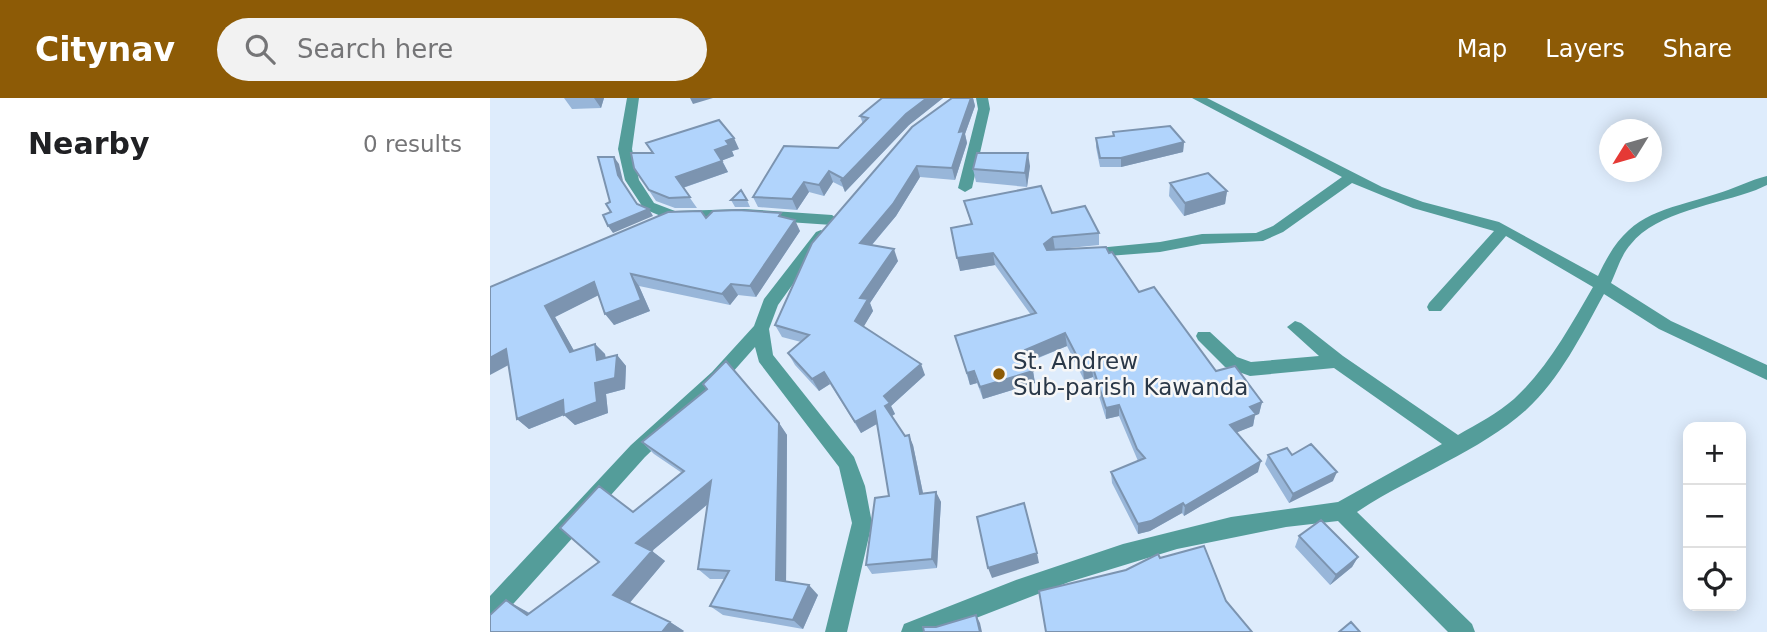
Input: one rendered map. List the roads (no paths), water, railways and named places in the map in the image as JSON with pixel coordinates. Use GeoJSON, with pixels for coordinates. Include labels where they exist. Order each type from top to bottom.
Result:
{"type":"FeatureCollection","features":[{"type":"Feature","properties":{"kind":"street"},"geometry":{"type":"LineString","coordinates":[[633,98],[625,149],[632,180],[649,206],[673,216]]}},
{"type":"Feature","properties":{"kind":"street"},"geometry":{"type":"LineString","coordinates":[[965,188],[984,109],[982,98]]}},
{"type":"Feature","properties":{"kind":"street"},"geometry":{"type":"LineString","coordinates":[[1198,98],[1351,177],[1418,205],[1503,229],[1569,264],[1601,287],[1665,325],[1767,373]]}},
{"type":"Feature","properties":{"kind":"street"},"geometry":{"type":"LineString","coordinates":[[1069,255],[1160,247],[1202,239],[1258,239],[1278,229],[1351,177]]}},
{"type":"Feature","properties":{"kind":"street"},"geometry":{"type":"LineString","coordinates":[[912,632],[1005,593],[1150,546],[1292,515],[1342,511],[1375,489],[1460,446],[1520,404],[1561,353],[1601,287],[1619,246],[1637,229],[1654,220],[1742,193],[1767,180]]}},
{"type":"Feature","properties":{"kind":"street"},"geometry":{"type":"LineString","coordinates":[[490,613],[638,451],[718,377],[761,329],[770,303],[836,215],[673,216],[648,227]]}},
{"type":"Feature","properties":{"kind":"street"},"geometry":{"type":"LineString","coordinates":[[1435,307],[1503,229]]}},
{"type":"Feature","properties":{"kind":"street"},"geometry":{"type":"LineString","coordinates":[[1295,327],[1337,361],[1460,446]]}},
{"type":"Feature","properties":{"kind":"street"},"geometry":{"type":"LineString","coordinates":[[761,329],[765,358],[847,463],[855,486],[862,523],[836,632]]}},
{"type":"Feature","properties":{"kind":"street"},"geometry":{"type":"LineString","coordinates":[[1204,337],[1231,362],[1250,369],[1337,361]]}},
{"type":"Feature","properties":{"kind":"street"},"geometry":{"type":"LineString","coordinates":[[1342,511],[1464,632]]}},
{"type":"Feature","properties":{"kind":"place","name":"St. Andrew Sub-parish Kawanda"},"geometry":{"type":"Point","coordinates":[999,374]}}]}
